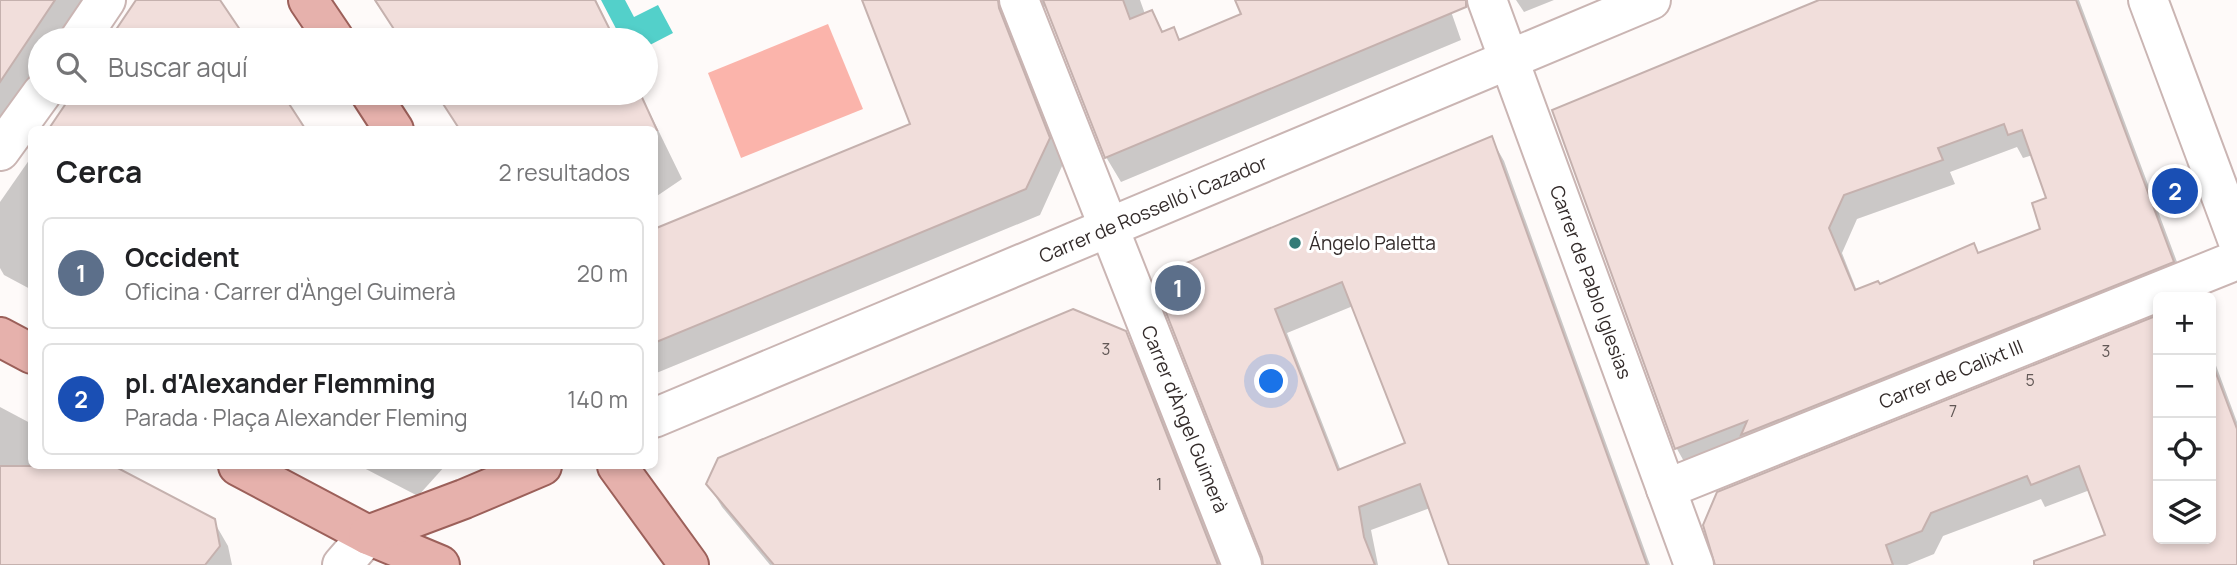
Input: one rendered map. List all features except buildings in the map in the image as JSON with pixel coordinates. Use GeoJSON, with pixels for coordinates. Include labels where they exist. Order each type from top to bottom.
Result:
{"type":"FeatureCollection","features":[{"type":"Feature","properties":{"kind":"main road"},"geometry":{"type":"LineString","coordinates":[[308,0],[327,28]]}},
{"type":"Feature","properties":{"kind":"main road"},"geometry":{"type":"LineString","coordinates":[[378,105],[391,126]]}},
{"type":"Feature","properties":{"kind":"main road"},"geometry":{"type":"LineString","coordinates":[[0,337],[28,352]]}},
{"type":"Feature","properties":{"kind":"main road"},"geometry":{"type":"LineString","coordinates":[[244,469],[368,536],[440,565]]}},
{"type":"Feature","properties":{"kind":"main road"},"geometry":{"type":"LineString","coordinates":[[368,536],[535,469]]}},
{"type":"Feature","properties":{"kind":"main road"},"geometry":{"type":"LineString","coordinates":[[619,469],[689,565]]}},
{"type":"Feature","properties":{"kind":"street"},"geometry":{"type":"LineString","coordinates":[[87,28],[106,0]]}},
{"type":"Feature","properties":{"kind":"street","name":"Carrer d'Àngel Guimerà"},"geometry":{"type":"LineString","coordinates":[[1019,0],[1242,565]]}},
{"type":"Feature","properties":{"kind":"street","name":"Carrer de Pablo Iglesias"},"geometry":{"type":"LineString","coordinates":[[1487,0],[1694,565]]}},
{"type":"Feature","properties":{"kind":"street","name":"Carrer de Rosselló i Cazador"},"geometry":{"type":"LineString","coordinates":[[658,416],[1651,0]]}},
{"type":"Feature","properties":{"kind":"street"},"geometry":{"type":"LineString","coordinates":[[2147,0],[2237,239]]}},
{"type":"Feature","properties":{"kind":"street"},"geometry":{"type":"LineString","coordinates":[[0,152],[33,105]]}},
{"type":"Feature","properties":{"kind":"street","name":"Carrer de Calixt III"},"geometry":{"type":"LineString","coordinates":[[1666,489],[2237,260]]}},
{"type":"Feature","properties":{"kind":"street"},"geometry":{"type":"LineString","coordinates":[[342,565],[368,536]]}},
{"type":"Feature","properties":{"kind":"shaded area"},"geometry":{"type":"Polygon","coordinates":[[[828,24],[863,109],[741,158],[708,73],[828,24]]]}},
{"type":"Feature","properties":{"kind":"water"},"geometry":{"type":"Polygon","coordinates":[[[601,0],[625,0],[634,17],[658,5],[673,33],[658,41],[658,28],[616,28],[601,0]]]}},
{"type":"Feature","properties":{"kind":"place","name":"pl. d'Alexander Flemming"},"geometry":{"type":"Point","coordinates":[2175,191]}},
{"type":"Feature","properties":{"kind":"place","name":"Ángelo Paletta"},"geometry":{"type":"Point","coordinates":[1295,243]}},
{"type":"Feature","properties":{"kind":"place","name":"Occident"},"geometry":{"type":"Point","coordinates":[1178,288]}}]}
